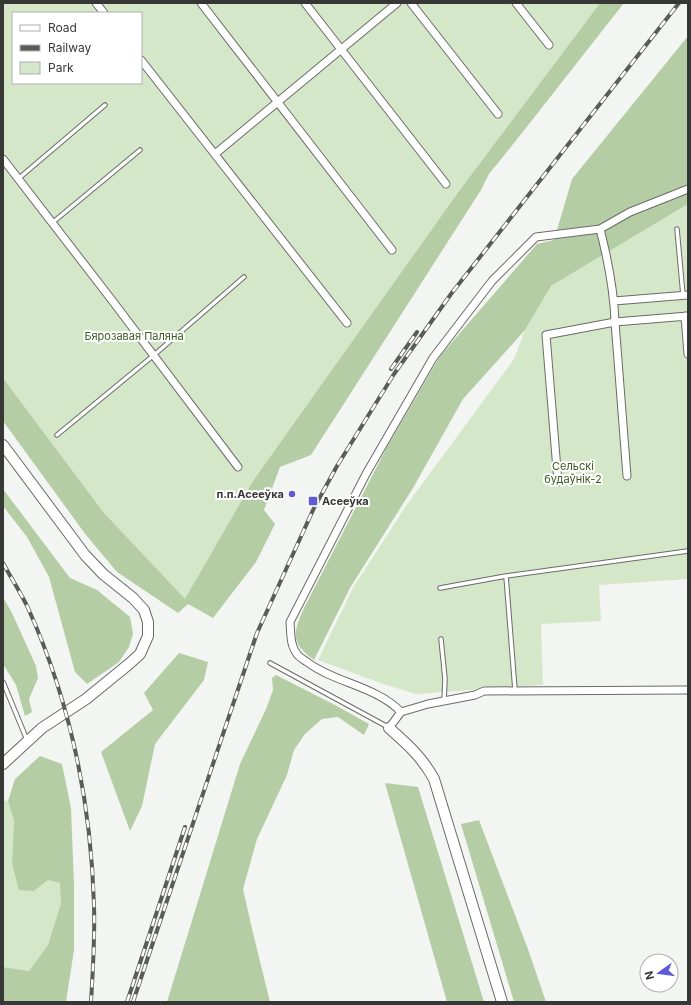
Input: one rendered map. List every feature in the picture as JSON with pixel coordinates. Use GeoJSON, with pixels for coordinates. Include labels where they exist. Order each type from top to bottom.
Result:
{"type":"FeatureCollection","features":[{"type":"Feature","properties":{"kind":"street"},"geometry":{"type":"LineString","coordinates":[[96,3],[103,12]]}},
{"type":"Feature","properties":{"kind":"street"},"geometry":{"type":"LineString","coordinates":[[201,3],[392,250]]}},
{"type":"Feature","properties":{"kind":"street"},"geometry":{"type":"LineString","coordinates":[[306,3],[446,184]]}},
{"type":"Feature","properties":{"kind":"street"},"geometry":{"type":"LineString","coordinates":[[215,154],[397,3]]}},
{"type":"Feature","properties":{"kind":"street"},"geometry":{"type":"LineString","coordinates":[[411,3],[498,114]]}},
{"type":"Feature","properties":{"kind":"street"},"geometry":{"type":"LineString","coordinates":[[516,3],[549,45]]}},
{"type":"Feature","properties":{"kind":"street"},"geometry":{"type":"LineString","coordinates":[[142,61],[347,323]]}},
{"type":"Feature","properties":{"kind":"street"},"geometry":{"type":"LineString","coordinates":[[3,159],[238,467]]}},
{"type":"Feature","properties":{"kind":"street"},"geometry":{"type":"LineString","coordinates":[[401,712],[395,705],[380,696],[317,670],[298,655],[291,641],[290,622],[366,474],[433,358],[492,281],[536,237],[600,229],[630,212],[688,189]]}},
{"type":"Feature","properties":{"kind":"street"},"geometry":{"type":"LineString","coordinates":[[600,229],[614,301],[627,476]]}},
{"type":"Feature","properties":{"kind":"street"},"geometry":{"type":"LineString","coordinates":[[614,301],[685,295]]}},
{"type":"Feature","properties":{"kind":"street"},"geometry":{"type":"LineString","coordinates":[[558,482],[546,336],[615,322],[686,316],[688,354]]}},
{"type":"Feature","properties":{"kind":"street"},"geometry":{"type":"LineString","coordinates":[[3,445],[81,551],[103,574],[139,603],[144,610],[148,622],[148,636],[140,654],[86,699],[42,728],[3,764]]}},
{"type":"Feature","properties":{"kind":"street"},"geometry":{"type":"LineString","coordinates":[[502,1002],[434,778],[427,765],[419,755],[389,728],[401,712],[428,704],[475,695],[484,691],[688,690]]}},
{"type":"Feature","properties":{"kind":"lane"},"geometry":{"type":"LineString","coordinates":[[18,179],[105,105]]}},
{"type":"Feature","properties":{"kind":"lane"},"geometry":{"type":"LineString","coordinates":[[52,223],[140,150]]}},
{"type":"Feature","properties":{"kind":"lane"},"geometry":{"type":"LineString","coordinates":[[677,229],[685,295]]}},
{"type":"Feature","properties":{"kind":"lane"},"geometry":{"type":"LineString","coordinates":[[57,435],[154,355],[244,277]]}},
{"type":"Feature","properties":{"kind":"lane"},"geometry":{"type":"LineString","coordinates":[[440,588],[506,576],[688,551]]}},
{"type":"Feature","properties":{"kind":"lane"},"geometry":{"type":"LineString","coordinates":[[506,576],[515,691]]}},
{"type":"Feature","properties":{"kind":"lane"},"geometry":{"type":"LineString","coordinates":[[441,639],[445,679],[444,701]]}},
{"type":"Feature","properties":{"kind":"lane"},"geometry":{"type":"LineString","coordinates":[[270,663],[389,728]]}},
{"type":"Feature","properties":{"kind":"lane"},"geometry":{"type":"LineString","coordinates":[[3,682],[27,741]]}},
{"type":"Feature","properties":{"kind":"green space","name":"Бярозавая Паляна"},"geometry":{"type":"Polygon","coordinates":[[[3,3],[600,3],[459,191],[253,481],[185,600],[104,513],[3,378],[3,3]]]}},
{"type":"Feature","properties":{"kind":"green space"},"geometry":{"type":"Polygon","coordinates":[[[600,3],[624,3],[489,174],[481,190],[311,455],[280,467],[264,510],[275,524],[256,562],[213,618],[188,604],[178,613],[117,572],[86,535],[3,421],[3,378],[104,513],[185,599],[253,481],[459,191],[600,3]]]}},
{"type":"Feature","properties":{"kind":"green space"},"geometry":{"type":"Polygon","coordinates":[[[688,36],[688,204],[551,286],[525,330],[463,399],[413,488],[350,588],[314,660],[306,654],[297,643],[296,631],[300,617],[387,447],[440,356],[537,244],[554,240],[572,179],[688,36]]]}},
{"type":"Feature","properties":{"kind":"green space","name":"Сельскі будаўнік-2"},"geometry":{"type":"Polygon","coordinates":[[[688,204],[688,579],[599,585],[601,621],[541,624],[543,685],[416,694],[383,684],[318,660],[353,588],[406,506],[514,359],[525,330],[551,286],[688,204]]]}},
{"type":"Feature","properties":{"kind":"green space"},"geometry":{"type":"Polygon","coordinates":[[[3,489],[70,578],[97,590],[130,617],[133,634],[129,647],[119,662],[87,684],[75,672],[49,577],[27,537],[3,506],[3,489]]]}},
{"type":"Feature","properties":{"kind":"green space"},"geometry":{"type":"Polygon","coordinates":[[[3,597],[12,613],[36,666],[38,678],[29,699],[32,712],[25,716],[16,685],[3,664],[3,597]]]}},
{"type":"Feature","properties":{"kind":"green space"},"geometry":{"type":"Polygon","coordinates":[[[179,653],[208,662],[204,680],[155,744],[142,806],[130,831],[101,752],[153,710],[144,693],[179,653]]]}},
{"type":"Feature","properties":{"kind":"green space"},"geometry":{"type":"Polygon","coordinates":[[[276,675],[369,724],[364,735],[338,717],[322,719],[305,734],[294,750],[287,775],[257,839],[243,889],[270,1002],[167,1002],[240,764],[266,709],[273,690],[272,678],[276,675]]]}},
{"type":"Feature","properties":{"kind":"green space"},"geometry":{"type":"Polygon","coordinates":[[[40,756],[62,764],[71,808],[74,885],[74,950],[66,1002],[3,1002],[3,967],[29,971],[48,945],[61,903],[60,883],[48,880],[34,891],[19,890],[12,864],[14,821],[8,801],[15,779],[40,756]]]}},
{"type":"Feature","properties":{"kind":"green space"},"geometry":{"type":"Polygon","coordinates":[[[385,783],[418,787],[484,1002],[447,1002],[385,783]]]}},
{"type":"Feature","properties":{"kind":"green space"},"geometry":{"type":"Polygon","coordinates":[[[3,800],[8,801],[14,821],[12,864],[34,891],[48,880],[61,883],[61,903],[48,945],[29,971],[3,967],[3,800]]]}},
{"type":"Feature","properties":{"kind":"green space"},"geometry":{"type":"Polygon","coordinates":[[[479,820],[529,952],[546,1002],[514,1002],[461,824],[479,820]]]}},
{"type":"Feature","properties":{"kind":"railway"},"geometry":{"type":"LineString","coordinates":[[133,1002],[257,633],[314,508],[337,466],[394,374],[451,294],[679,3]]}},
{"type":"Feature","properties":{"kind":"railway"},"geometry":{"type":"LineString","coordinates":[[391,369],[417,332]]}},
{"type":"Feature","properties":{"kind":"railway"},"geometry":{"type":"LineString","coordinates":[[3,563],[25,602],[43,643],[56,679],[76,753],[83,791],[92,867],[94,929],[91,1002]]}},
{"type":"Feature","properties":{"kind":"railway"},"geometry":{"type":"LineString","coordinates":[[127,1002],[185,827]]}},
{"type":"Feature","properties":{"kind":"place","name":"п.п.Асееўка"},"geometry":{"type":"Point","coordinates":[292,494]}},
{"type":"Feature","properties":{"kind":"place","name":"Асееўка"},"geometry":{"type":"Point","coordinates":[313,501]}}]}
